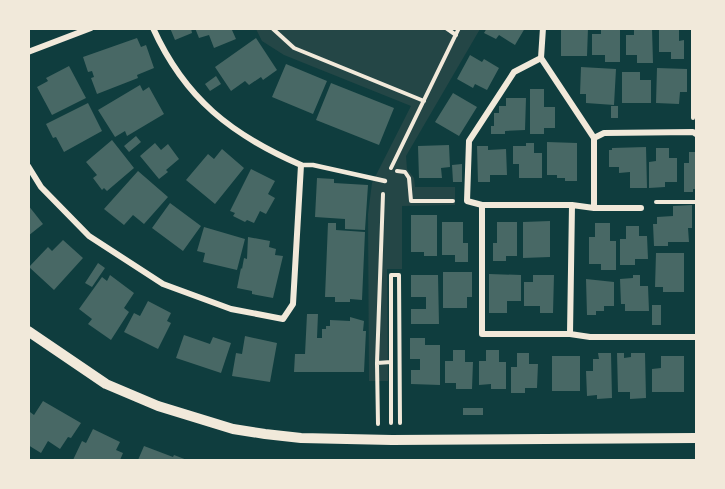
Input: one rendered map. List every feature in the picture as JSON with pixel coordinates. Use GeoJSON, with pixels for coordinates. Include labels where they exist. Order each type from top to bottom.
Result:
{"type":"FeatureCollection","features":[{"type":"Feature","properties":{"kind":"street"},"geometry":{"type":"LineString","coordinates":[[28,52],[91,28]]}},
{"type":"Feature","properties":{"kind":"street"},"geometry":{"type":"LineString","coordinates":[[28,166],[41,187],[89,236],[163,284],[231,309],[283,319],[293,304],[302,165],[273,153],[240,134],[213,112],[187,84],[164,52],[153,28]]}},
{"type":"Feature","properties":{"kind":"street"},"geometry":{"type":"LineString","coordinates":[[543,28],[541,58],[594,138],[594,208]]}},
{"type":"Feature","properties":{"kind":"street"},"geometry":{"type":"LineString","coordinates":[[541,58],[514,72],[469,141],[467,201],[482,205],[641,208]]}},
{"type":"Feature","properties":{"kind":"street"},"geometry":{"type":"LineString","coordinates":[[594,138],[604,133],[695,133]]}},
{"type":"Feature","properties":{"kind":"street"},"geometry":{"type":"LineString","coordinates":[[482,205],[482,333]]}},
{"type":"Feature","properties":{"kind":"street"},"geometry":{"type":"LineString","coordinates":[[570,334],[572,205]]}},
{"type":"Feature","properties":{"kind":"street"},"geometry":{"type":"LineString","coordinates":[[28,331],[106,384],[158,406],[233,429],[301,438],[696,438]]}},
{"type":"Feature","properties":{"kind":"street"},"geometry":{"type":"LineString","coordinates":[[474,333],[570,334],[590,337],[696,337]]}},
{"type":"Feature","properties":{"kind":"lane"},"geometry":{"type":"LineString","coordinates":[[302,165],[313,165],[385,181]]}},
{"type":"Feature","properties":{"kind":"path"},"geometry":{"type":"LineString","coordinates":[[272,28],[294,48],[424,100]]}},
{"type":"Feature","properties":{"kind":"path"},"geometry":{"type":"LineString","coordinates":[[446,28],[456,35]]}},
{"type":"Feature","properties":{"kind":"path"},"geometry":{"type":"LineString","coordinates":[[459,28],[388,175],[397,171],[405,172],[409,178],[411,201],[467,201]]}},
{"type":"Feature","properties":{"kind":"path"},"geometry":{"type":"LineString","coordinates":[[693,28],[695,133]]}},
{"type":"Feature","properties":{"kind":"path"},"geometry":{"type":"LineString","coordinates":[[378,382],[385,181]]}},
{"type":"Feature","properties":{"kind":"path"},"geometry":{"type":"LineString","coordinates":[[641,208],[644,202],[696,202]]}},
{"type":"Feature","properties":{"kind":"path"},"geometry":{"type":"LineString","coordinates":[[391,275],[399,275],[396,439],[391,362],[391,275]]}},
{"type":"Feature","properties":{"kind":"path"},"geometry":{"type":"LineString","coordinates":[[377,363],[391,362]]}},
{"type":"Feature","properties":{"kind":"shaded area"},"geometry":{"type":"Polygon","coordinates":[[[256,29],[450,29],[447,36],[451,29],[480,29],[406,156],[407,169],[414,178],[415,187],[455,187],[455,205],[402,206],[402,269],[387,269],[388,381],[369,381],[368,214],[372,183],[411,106],[284,55],[262,41],[256,29]]]}},
{"type":"Feature","properties":{"kind":"building"},"geometry":{"type":"Polygon","coordinates":[[[170,28],[191,28],[192,33],[175,40],[170,28]]]}},
{"type":"Feature","properties":{"kind":"building"},"geometry":{"type":"Polygon","coordinates":[[[195,28],[236,28],[232,30],[236,39],[214,48],[209,35],[199,38],[195,28]]]}},
{"type":"Feature","properties":{"kind":"building"},"geometry":{"type":"Polygon","coordinates":[[[487,28],[525,28],[515,45],[499,35],[496,39],[484,33],[487,28]]]}},
{"type":"Feature","properties":{"kind":"building"},"geometry":{"type":"Polygon","coordinates":[[[561,28],[588,28],[587,56],[561,56],[561,28]]]}},
{"type":"Feature","properties":{"kind":"building"},"geometry":{"type":"Polygon","coordinates":[[[601,28],[620,28],[620,62],[605,62],[605,55],[592,55],[592,34],[601,34],[601,28]]]}},
{"type":"Feature","properties":{"kind":"building"},"geometry":{"type":"Polygon","coordinates":[[[634,28],[652,28],[653,63],[637,63],[637,55],[626,55],[626,35],[634,35],[634,28]]]}},
{"type":"Feature","properties":{"kind":"building"},"geometry":{"type":"Polygon","coordinates":[[[659,28],[679,28],[679,41],[684,40],[684,59],[671,59],[671,52],[659,52],[659,28]]]}},
{"type":"Feature","properties":{"kind":"building"},"geometry":{"type":"Polygon","coordinates":[[[137,38],[141,47],[146,45],[154,68],[137,75],[138,78],[97,94],[91,78],[94,77],[92,71],[88,72],[83,57],[137,38]]]}},
{"type":"Feature","properties":{"kind":"building"},"geometry":{"type":"Polygon","coordinates":[[[256,38],[277,70],[263,80],[261,77],[249,85],[245,81],[231,91],[215,67],[256,38]]]}},
{"type":"Feature","properties":{"kind":"building"},"geometry":{"type":"Polygon","coordinates":[[[470,55],[482,62],[484,59],[499,68],[487,90],[475,84],[473,88],[457,79],[470,55]]]}},
{"type":"Feature","properties":{"kind":"building"},"geometry":{"type":"Polygon","coordinates":[[[286,64],[327,81],[313,114],[272,97],[286,64]]]}},
{"type":"Feature","properties":{"kind":"building"},"geometry":{"type":"Polygon","coordinates":[[[69,66],[86,98],[52,115],[37,87],[48,81],[46,78],[69,66]]]}},
{"type":"Feature","properties":{"kind":"building"},"geometry":{"type":"Polygon","coordinates":[[[581,67],[616,69],[614,105],[586,103],[586,94],[580,94],[581,67]]]}},
{"type":"Feature","properties":{"kind":"building"},"geometry":{"type":"Polygon","coordinates":[[[657,68],[687,69],[687,92],[680,92],[679,104],[656,103],[657,68]]]}},
{"type":"Feature","properties":{"kind":"building"},"geometry":{"type":"Polygon","coordinates":[[[622,72],[640,72],[640,80],[651,80],[651,103],[622,103],[622,72]]]}},
{"type":"Feature","properties":{"kind":"building"},"geometry":{"type":"Polygon","coordinates":[[[216,76],[221,84],[210,91],[205,84],[216,76]]]}},
{"type":"Feature","properties":{"kind":"building"},"geometry":{"type":"Polygon","coordinates":[[[331,83],[394,108],[379,145],[316,120],[331,83]]]}},
{"type":"Feature","properties":{"kind":"building"},"geometry":{"type":"Polygon","coordinates":[[[140,85],[143,91],[149,87],[164,114],[127,136],[125,131],[115,137],[98,110],[140,85]]]}},
{"type":"Feature","properties":{"kind":"building"},"geometry":{"type":"Polygon","coordinates":[[[530,89],[544,89],[544,107],[555,107],[555,128],[544,128],[544,134],[530,134],[530,89]]]}},
{"type":"Feature","properties":{"kind":"building"},"geometry":{"type":"Polygon","coordinates":[[[453,93],[477,107],[459,136],[435,122],[453,93]]]}},
{"type":"Feature","properties":{"kind":"building"},"geometry":{"type":"Polygon","coordinates":[[[506,98],[526,98],[525,130],[491,134],[491,126],[494,126],[494,113],[499,113],[499,106],[506,106],[506,98]]]}},
{"type":"Feature","properties":{"kind":"building"},"geometry":{"type":"Polygon","coordinates":[[[88,103],[102,131],[64,152],[46,124],[88,103]]]}},
{"type":"Feature","properties":{"kind":"building"},"geometry":{"type":"Polygon","coordinates":[[[611,106],[618,106],[618,118],[611,118],[611,106]]]}},
{"type":"Feature","properties":{"kind":"building"},"geometry":{"type":"Polygon","coordinates":[[[136,136],[141,142],[129,152],[124,146],[136,136]]]}},
{"type":"Feature","properties":{"kind":"building"},"geometry":{"type":"Polygon","coordinates":[[[112,140],[134,168],[107,191],[104,188],[102,190],[93,178],[97,175],[86,162],[112,140]]]}},
{"type":"Feature","properties":{"kind":"building"},"geometry":{"type":"Polygon","coordinates":[[[547,142],[577,143],[577,181],[565,181],[565,178],[557,178],[557,175],[547,175],[547,142]]]}},
{"type":"Feature","properties":{"kind":"building"},"geometry":{"type":"Polygon","coordinates":[[[155,143],[161,150],[168,144],[179,159],[159,179],[140,156],[155,143]]]}},
{"type":"Feature","properties":{"kind":"building"},"geometry":{"type":"Polygon","coordinates":[[[526,143],[534,143],[534,153],[542,153],[542,178],[519,178],[519,164],[513,164],[513,146],[526,146],[526,143]]]}},
{"type":"Feature","properties":{"kind":"building"},"geometry":{"type":"Polygon","coordinates":[[[449,145],[450,167],[441,168],[442,178],[419,178],[418,146],[449,145]]]}},
{"type":"Feature","properties":{"kind":"building"},"geometry":{"type":"Polygon","coordinates":[[[477,146],[488,146],[488,150],[506,149],[507,175],[490,175],[490,182],[478,182],[477,146]]]}},
{"type":"Feature","properties":{"kind":"building"},"geometry":{"type":"Polygon","coordinates":[[[646,147],[647,188],[630,188],[630,172],[619,173],[619,167],[609,167],[609,150],[646,147]]]}},
{"type":"Feature","properties":{"kind":"building"},"geometry":{"type":"Polygon","coordinates":[[[656,148],[669,148],[669,158],[677,158],[677,182],[665,182],[665,187],[649,188],[649,162],[656,161],[656,148]]]}},
{"type":"Feature","properties":{"kind":"building"},"geometry":{"type":"Polygon","coordinates":[[[222,149],[244,168],[215,204],[186,180],[208,154],[214,159],[222,149]]]}},
{"type":"Feature","properties":{"kind":"building"},"geometry":{"type":"Polygon","coordinates":[[[689,152],[696,152],[696,189],[693,189],[693,192],[684,192],[684,163],[689,163],[689,152]]]}},
{"type":"Feature","properties":{"kind":"building"},"geometry":{"type":"Polygon","coordinates":[[[462,164],[462,182],[453,182],[452,165],[462,164]]]}},
{"type":"Feature","properties":{"kind":"building"},"geometry":{"type":"Polygon","coordinates":[[[251,169],[275,181],[268,194],[275,198],[266,214],[260,211],[254,223],[247,220],[245,222],[233,216],[235,213],[230,211],[251,169]]]}},
{"type":"Feature","properties":{"kind":"building"},"geometry":{"type":"Polygon","coordinates":[[[138,171],[168,197],[144,224],[133,215],[124,225],[104,209],[138,171]]]}},
{"type":"Feature","properties":{"kind":"building"},"geometry":{"type":"Polygon","coordinates":[[[317,178],[334,179],[334,183],[368,185],[365,230],[345,229],[345,219],[315,217],[317,178]]]}},
{"type":"Feature","properties":{"kind":"building"},"geometry":{"type":"Polygon","coordinates":[[[170,203],[201,226],[183,251],[152,228],[170,203]]]}},
{"type":"Feature","properties":{"kind":"building"},"geometry":{"type":"Polygon","coordinates":[[[28,205],[43,224],[28,236],[28,205]]]}},
{"type":"Feature","properties":{"kind":"building"},"geometry":{"type":"Polygon","coordinates":[[[692,205],[692,228],[688,228],[689,242],[668,242],[668,246],[654,246],[653,224],[657,224],[657,217],[673,216],[673,206],[692,205]]]}},
{"type":"Feature","properties":{"kind":"building"},"geometry":{"type":"Polygon","coordinates":[[[411,215],[437,215],[437,256],[424,256],[424,252],[411,252],[411,215]]]}},
{"type":"Feature","properties":{"kind":"building"},"geometry":{"type":"Polygon","coordinates":[[[550,221],[550,257],[523,258],[523,222],[550,221]]]}},
{"type":"Feature","properties":{"kind":"building"},"geometry":{"type":"Polygon","coordinates":[[[442,222],[463,222],[463,243],[468,243],[468,262],[455,262],[455,255],[442,255],[442,222]]]}},
{"type":"Feature","properties":{"kind":"building"},"geometry":{"type":"Polygon","coordinates":[[[497,222],[517,222],[517,256],[506,256],[506,261],[493,261],[493,243],[497,243],[497,222]]]}},
{"type":"Feature","properties":{"kind":"building"},"geometry":{"type":"Polygon","coordinates":[[[328,223],[336,223],[336,230],[365,232],[362,300],[350,299],[350,302],[335,302],[335,297],[325,297],[328,223]]]}},
{"type":"Feature","properties":{"kind":"building"},"geometry":{"type":"Polygon","coordinates":[[[595,223],[610,223],[610,241],[616,241],[616,270],[601,270],[601,264],[589,264],[589,237],[595,237],[595,223]]]}},
{"type":"Feature","properties":{"kind":"building"},"geometry":{"type":"Polygon","coordinates":[[[626,226],[639,226],[639,236],[647,236],[648,259],[635,259],[635,265],[620,265],[620,239],[626,239],[626,226]]]}},
{"type":"Feature","properties":{"kind":"building"},"geometry":{"type":"Polygon","coordinates":[[[204,227],[245,239],[237,270],[203,262],[205,253],[197,251],[204,227]]]}},
{"type":"Feature","properties":{"kind":"building"},"geometry":{"type":"Polygon","coordinates":[[[248,237],[270,241],[269,247],[276,249],[275,255],[283,256],[273,298],[237,288],[244,258],[247,259],[248,237]]]}},
{"type":"Feature","properties":{"kind":"building"},"geometry":{"type":"Polygon","coordinates":[[[63,240],[83,258],[54,290],[29,267],[48,247],[52,251],[63,240]]]}},
{"type":"Feature","properties":{"kind":"building"},"geometry":{"type":"Polygon","coordinates":[[[656,253],[684,253],[684,292],[663,292],[663,287],[655,287],[656,253]]]}},
{"type":"Feature","properties":{"kind":"building"},"geometry":{"type":"Polygon","coordinates":[[[98,263],[105,268],[92,287],[85,283],[98,263]]]}},
{"type":"Feature","properties":{"kind":"building"},"geometry":{"type":"Polygon","coordinates":[[[443,272],[472,272],[472,297],[467,297],[467,308],[443,308],[443,272]]]}},
{"type":"Feature","properties":{"kind":"building"},"geometry":{"type":"Polygon","coordinates":[[[489,274],[521,275],[521,301],[507,301],[507,313],[489,313],[489,274]]]}},
{"type":"Feature","properties":{"kind":"building"},"geometry":{"type":"Polygon","coordinates":[[[110,275],[134,293],[124,308],[129,312],[111,340],[88,324],[92,319],[79,309],[102,277],[107,281],[110,275]]]}},
{"type":"Feature","properties":{"kind":"building"},"geometry":{"type":"Polygon","coordinates":[[[411,275],[438,275],[439,324],[411,324],[411,309],[426,309],[426,297],[411,297],[411,275]]]}},
{"type":"Feature","properties":{"kind":"building"},"geometry":{"type":"Polygon","coordinates":[[[533,275],[554,275],[553,313],[540,313],[540,306],[524,306],[524,282],[533,282],[533,275]]]}},
{"type":"Feature","properties":{"kind":"building"},"geometry":{"type":"Polygon","coordinates":[[[633,275],[640,275],[640,286],[648,286],[649,311],[625,311],[625,304],[621,304],[620,279],[633,278],[633,275]]]}},
{"type":"Feature","properties":{"kind":"building"},"geometry":{"type":"Polygon","coordinates":[[[586,279],[614,282],[614,306],[604,306],[604,311],[596,311],[596,315],[587,315],[586,279]]]}},
{"type":"Feature","properties":{"kind":"building"},"geometry":{"type":"Polygon","coordinates":[[[148,301],[171,313],[167,321],[171,323],[158,349],[124,332],[134,313],[140,316],[148,301]]]}},
{"type":"Feature","properties":{"kind":"building"},"geometry":{"type":"Polygon","coordinates":[[[652,305],[661,305],[661,325],[652,325],[652,305]]]}},
{"type":"Feature","properties":{"kind":"building"},"geometry":{"type":"Polygon","coordinates":[[[307,314],[318,314],[317,338],[322,338],[322,329],[330,326],[330,320],[350,321],[350,317],[364,321],[363,331],[366,331],[364,372],[294,372],[295,354],[305,354],[307,314]]]}},
{"type":"Feature","properties":{"kind":"building"},"geometry":{"type":"Polygon","coordinates":[[[184,335],[210,344],[213,337],[231,343],[221,373],[176,358],[184,335]]]}},
{"type":"Feature","properties":{"kind":"building"},"geometry":{"type":"Polygon","coordinates":[[[245,336],[277,343],[270,382],[232,376],[236,353],[242,354],[245,336]]]}},
{"type":"Feature","properties":{"kind":"building"},"geometry":{"type":"Polygon","coordinates":[[[410,338],[425,338],[425,345],[440,345],[440,385],[411,384],[411,370],[420,370],[420,359],[410,359],[410,338]]]}},
{"type":"Feature","properties":{"kind":"building"},"geometry":{"type":"Polygon","coordinates":[[[453,350],[465,350],[465,362],[473,362],[472,389],[456,389],[456,383],[445,383],[445,361],[453,361],[453,350]]]}},
{"type":"Feature","properties":{"kind":"building"},"geometry":{"type":"Polygon","coordinates":[[[486,350],[499,350],[499,362],[506,362],[506,389],[491,389],[491,384],[479,385],[479,361],[486,361],[486,350]]]}},
{"type":"Feature","properties":{"kind":"building"},"geometry":{"type":"Polygon","coordinates":[[[517,353],[529,353],[529,364],[538,364],[537,388],[525,388],[525,393],[511,393],[511,367],[517,367],[517,353]]]}},
{"type":"Feature","properties":{"kind":"building"},"geometry":{"type":"Polygon","coordinates":[[[598,353],[611,353],[612,398],[597,399],[597,395],[587,396],[586,371],[593,371],[593,359],[599,359],[598,353]]]}},
{"type":"Feature","properties":{"kind":"building"},"geometry":{"type":"Polygon","coordinates":[[[617,353],[624,353],[624,358],[631,357],[631,353],[645,353],[646,398],[630,399],[630,392],[618,392],[617,353]]]}},
{"type":"Feature","properties":{"kind":"building"},"geometry":{"type":"Polygon","coordinates":[[[552,356],[580,356],[580,391],[552,391],[552,356]]]}},
{"type":"Feature","properties":{"kind":"building"},"geometry":{"type":"Polygon","coordinates":[[[661,356],[684,356],[684,392],[652,392],[652,369],[661,368],[661,356]]]}},
{"type":"Feature","properties":{"kind":"building"},"geometry":{"type":"Polygon","coordinates":[[[43,401],[81,423],[60,449],[48,441],[41,453],[28,445],[28,414],[30,412],[34,415],[43,401]]]}},
{"type":"Feature","properties":{"kind":"building"},"geometry":{"type":"Polygon","coordinates":[[[463,408],[483,408],[483,415],[463,415],[463,408]]]}},
{"type":"Feature","properties":{"kind":"building"},"geometry":{"type":"Polygon","coordinates":[[[93,429],[120,442],[116,450],[123,453],[120,460],[73,460],[82,441],[86,443],[93,429]]]}},
{"type":"Feature","properties":{"kind":"building"},"geometry":{"type":"Polygon","coordinates":[[[144,446],[173,457],[174,455],[187,460],[138,460],[144,446]]]}}]}
